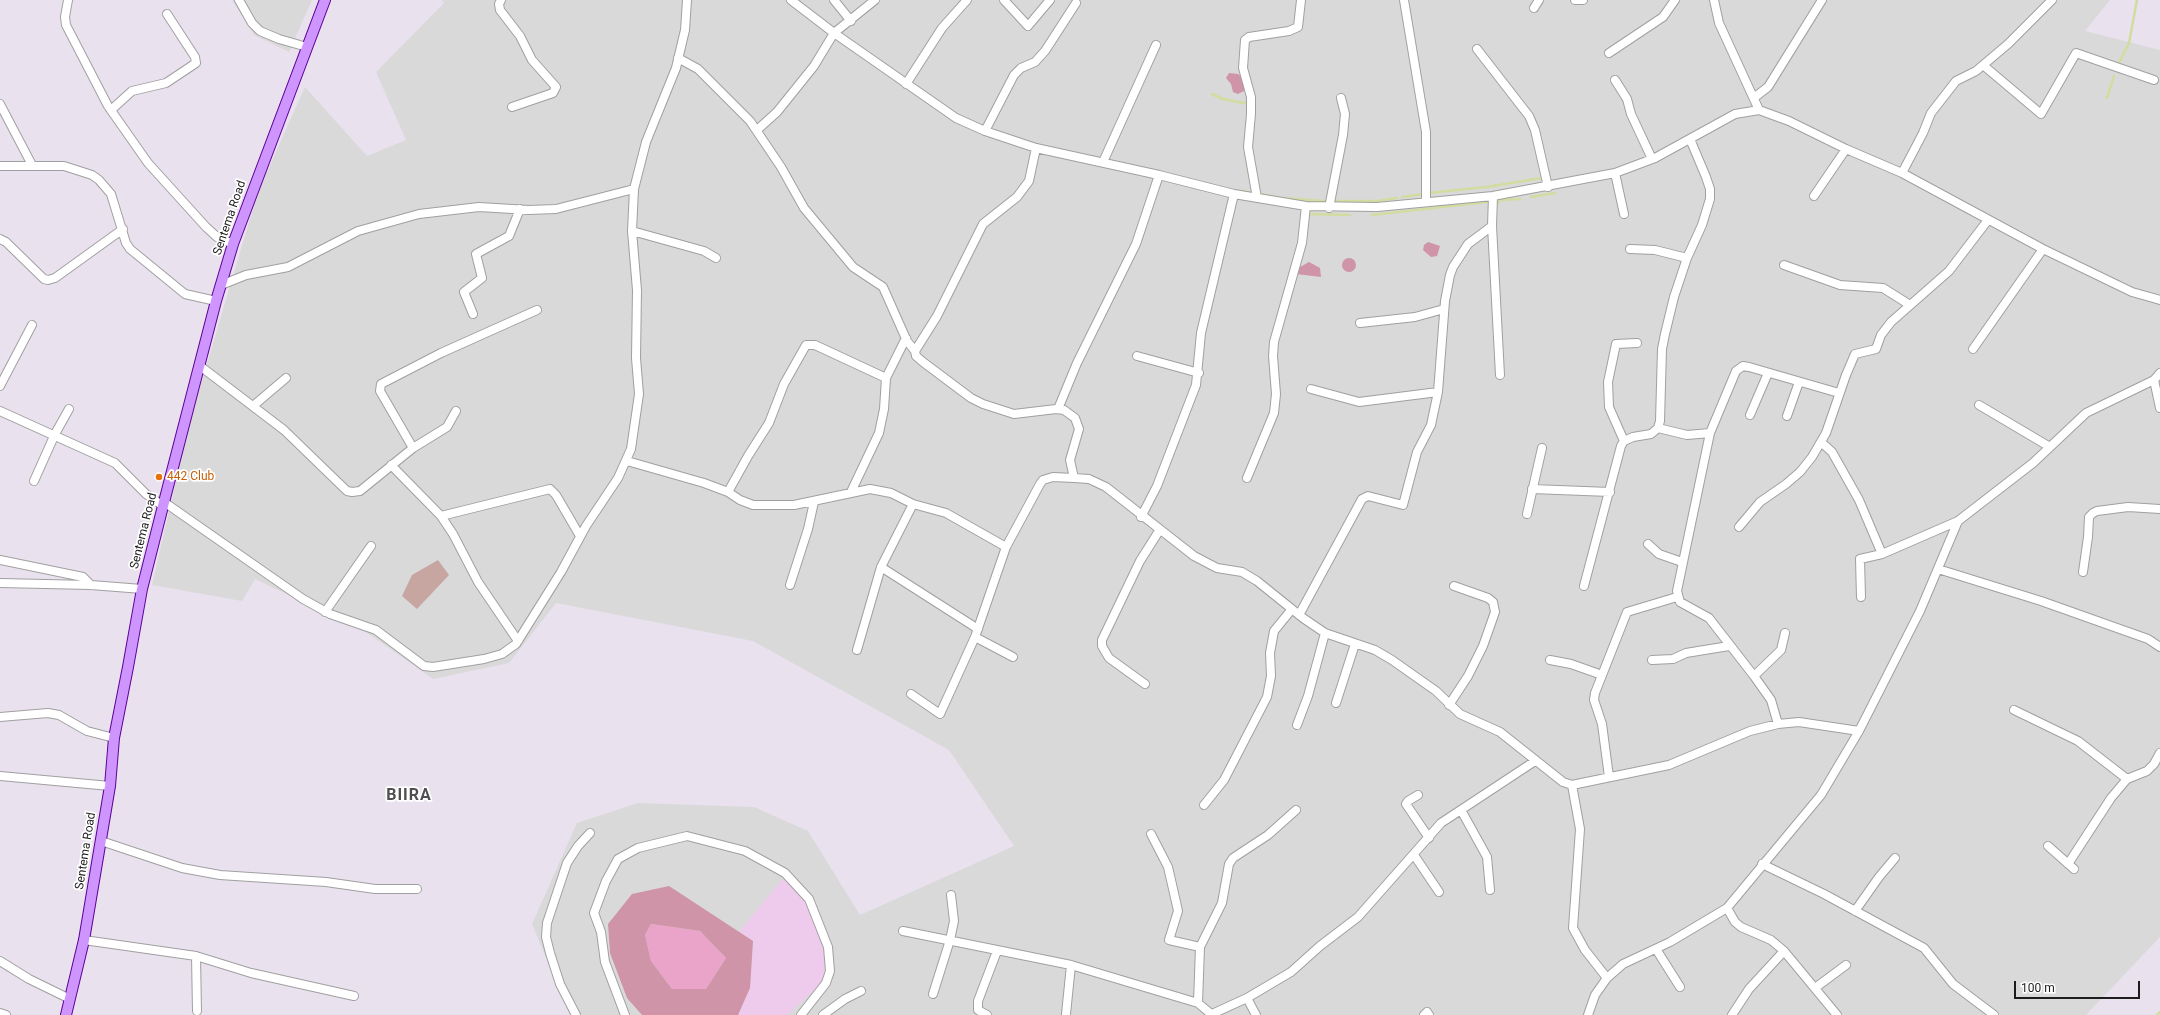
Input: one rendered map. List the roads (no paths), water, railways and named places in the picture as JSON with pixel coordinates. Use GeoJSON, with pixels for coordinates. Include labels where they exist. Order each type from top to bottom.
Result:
{"type":"FeatureCollection","features":[{"type":"Feature","properties":{"kind":"main road","name":"Sentema Road"},"geometry":{"type":"LineString","coordinates":[[66,1015],[84,940],[110,786],[114,738],[142,589],[216,301],[233,244],[325,0]]}},
{"type":"Feature","properties":{"kind":"street"},"geometry":{"type":"LineString","coordinates":[[68,0],[65,17],[66,25],[111,110],[148,163],[206,227],[217,237],[233,244]]}},
{"type":"Feature","properties":{"kind":"street"},"geometry":{"type":"LineString","coordinates":[[239,0],[252,23],[260,31],[279,39],[307,47]]}},
{"type":"Feature","properties":{"kind":"street"},"geometry":{"type":"LineString","coordinates":[[501,0],[499,4],[500,10],[520,36],[532,60],[556,87],[553,93],[512,107]]}},
{"type":"Feature","properties":{"kind":"street"},"geometry":{"type":"LineString","coordinates":[[0,410],[55,434],[115,463],[146,494],[164,504],[275,581],[325,612],[376,630],[424,666],[433,667],[484,659],[506,652],[518,641],[561,572],[580,536],[618,478],[627,461],[634,436],[639,394],[636,358],[637,290],[632,231],[634,189],[646,142],[678,58],[685,30],[687,0]]}},
{"type":"Feature","properties":{"kind":"street"},"geometry":{"type":"LineString","coordinates":[[791,0],[834,33],[956,118],[985,131],[1036,148],[1159,174],[1234,194],[1306,206],[1329,208],[1377,207],[1426,201],[1493,196],[1548,187],[1583,178],[1615,173],[1652,159],[1735,114],[1759,110],[1789,120],[1846,149],[1902,173],[2043,249],[2132,292],[2160,300]]}},
{"type":"Feature","properties":{"kind":"street"},"geometry":{"type":"LineString","coordinates":[[834,0],[851,21]]}},
{"type":"Feature","properties":{"kind":"street"},"geometry":{"type":"LineString","coordinates":[[757,130],[777,112],[814,66],[834,33],[851,21],[875,0]]}},
{"type":"Feature","properties":{"kind":"street"},"geometry":{"type":"LineString","coordinates":[[906,84],[942,28],[967,0]]}},
{"type":"Feature","properties":{"kind":"street"},"geometry":{"type":"LineString","coordinates":[[1004,0],[1028,26],[1050,0]]}},
{"type":"Feature","properties":{"kind":"street"},"geometry":{"type":"LineString","coordinates":[[1257,198],[1248,148],[1251,114],[1250,97],[1243,68],[1245,40],[1249,37],[1289,31],[1298,27],[1301,0]]}},
{"type":"Feature","properties":{"kind":"street"},"geometry":{"type":"LineString","coordinates":[[1404,0],[1426,132],[1426,201]]}},
{"type":"Feature","properties":{"kind":"street"},"geometry":{"type":"LineString","coordinates":[[1534,8],[1539,0]]}},
{"type":"Feature","properties":{"kind":"street"},"geometry":{"type":"LineString","coordinates":[[1576,0],[1583,0]]}},
{"type":"Feature","properties":{"kind":"street"},"geometry":{"type":"LineString","coordinates":[[1609,53],[1663,17],[1675,0]]}},
{"type":"Feature","properties":{"kind":"street"},"geometry":{"type":"LineString","coordinates":[[1714,0],[1719,23],[1755,97],[1759,110]]}},
{"type":"Feature","properties":{"kind":"street"},"geometry":{"type":"LineString","coordinates":[[1755,97],[1768,87],[1822,0]]}},
{"type":"Feature","properties":{"kind":"street"},"geometry":{"type":"LineString","coordinates":[[1902,173],[1923,133],[1931,113],[1956,81],[1983,65],[2008,44],[2052,0]]}},
{"type":"Feature","properties":{"kind":"street"},"geometry":{"type":"LineString","coordinates":[[985,131],[1014,75],[1021,68],[1035,62],[1045,51],[1076,3]]}},
{"type":"Feature","properties":{"kind":"street"},"geometry":{"type":"LineString","coordinates":[[111,110],[132,91],[164,84],[196,63],[195,57],[167,14]]}},
{"type":"Feature","properties":{"kind":"street"},"geometry":{"type":"LineString","coordinates":[[1103,162],[1156,45]]}},
{"type":"Feature","properties":{"kind":"street"},"geometry":{"type":"LineString","coordinates":[[1477,49],[1529,116],[1536,130],[1548,187]]}},
{"type":"Feature","properties":{"kind":"street"},"geometry":{"type":"LineString","coordinates":[[1983,65],[2041,114],[2076,53],[2154,80]]}},
{"type":"Feature","properties":{"kind":"street"},"geometry":{"type":"LineString","coordinates":[[678,58],[698,68],[743,112],[779,163],[804,208],[853,267],[883,287],[906,338],[915,350],[916,356],[971,398],[983,404],[1014,414],[1058,409],[1070,412],[1078,423],[1078,435],[1070,460],[1074,478]]}},
{"type":"Feature","properties":{"kind":"street"},"geometry":{"type":"LineString","coordinates":[[1615,80],[1627,99],[1631,114],[1652,159]]}},
{"type":"Feature","properties":{"kind":"street"},"geometry":{"type":"LineString","coordinates":[[1329,208],[1343,135],[1345,114],[1341,98]]}},
{"type":"Feature","properties":{"kind":"street"},"geometry":{"type":"LineString","coordinates":[[0,104],[32,165]]}},
{"type":"Feature","properties":{"kind":"street"},"geometry":{"type":"LineString","coordinates":[[1624,441],[1632,437],[1652,434],[1658,428],[1660,421],[1662,349],[1674,297],[1686,258],[1702,225],[1710,199],[1710,189],[1699,157],[1690,139]]}},
{"type":"Feature","properties":{"kind":"street"},"geometry":{"type":"LineString","coordinates":[[915,350],[937,316],[983,224],[1016,197],[1029,181],[1036,148]]}},
{"type":"Feature","properties":{"kind":"street"},"geometry":{"type":"LineString","coordinates":[[1814,196],[1846,149]]}},
{"type":"Feature","properties":{"kind":"street"},"geometry":{"type":"LineString","coordinates":[[0,166],[70,166],[99,180],[111,194],[123,229],[126,243],[130,250],[178,290],[192,297],[216,301]]}},
{"type":"Feature","properties":{"kind":"street"},"geometry":{"type":"LineString","coordinates":[[1615,173],[1624,214]]}},
{"type":"Feature","properties":{"kind":"street"},"geometry":{"type":"LineString","coordinates":[[1058,409],[1077,363],[1136,244],[1159,174]]}},
{"type":"Feature","properties":{"kind":"street"},"geometry":{"type":"LineString","coordinates":[[221,285],[246,275],[288,267],[358,231],[419,214],[479,207],[556,208],[634,189]]}},
{"type":"Feature","properties":{"kind":"street"},"geometry":{"type":"LineString","coordinates":[[1141,517],[1157,486],[1184,414],[1194,393],[1199,374],[1201,333],[1234,194]]}},
{"type":"Feature","properties":{"kind":"street"},"geometry":{"type":"LineString","coordinates":[[1493,196],[1492,226],[1500,375]]}},
{"type":"Feature","properties":{"kind":"street"},"geometry":{"type":"LineString","coordinates":[[1247,478],[1274,413],[1276,394],[1273,356],[1274,342],[1302,244],[1306,206]]}},
{"type":"Feature","properties":{"kind":"street"},"geometry":{"type":"LineString","coordinates":[[473,314],[464,292],[482,278],[476,254],[509,236],[520,208]]}},
{"type":"Feature","properties":{"kind":"street"},"geometry":{"type":"LineString","coordinates":[[1739,527],[1760,502],[1773,495],[1800,472],[1821,442],[1835,412],[1839,393],[1855,354],[1871,352],[1876,349],[1881,335],[1891,322],[1949,271],[1988,220]]}},
{"type":"Feature","properties":{"kind":"street"},"geometry":{"type":"LineString","coordinates":[[1299,615],[1362,499],[1368,496],[1403,505],[1417,452],[1431,425],[1438,392],[1444,309],[1453,267],[1468,244],[1492,226]]}},
{"type":"Feature","properties":{"kind":"street"},"geometry":{"type":"LineString","coordinates":[[0,239],[6,242],[44,279],[48,280],[55,278],[123,229]]}},
{"type":"Feature","properties":{"kind":"street"},"geometry":{"type":"LineString","coordinates":[[632,231],[704,251],[716,258]]}},
{"type":"Feature","properties":{"kind":"street"},"geometry":{"type":"LineString","coordinates":[[1630,249],[1655,250],[1686,258]]}},
{"type":"Feature","properties":{"kind":"street"},"geometry":{"type":"LineString","coordinates":[[1973,349],[2043,249]]}},
{"type":"Feature","properties":{"kind":"street"},"geometry":{"type":"LineString","coordinates":[[1784,265],[1840,285],[1883,288],[1910,305]]}},
{"type":"Feature","properties":{"kind":"street"},"geometry":{"type":"LineString","coordinates":[[1360,323],[1402,319],[1444,309]]}},
{"type":"Feature","properties":{"kind":"street"},"geometry":{"type":"LineString","coordinates":[[413,448],[380,391],[381,384],[441,353],[537,310]]}},
{"type":"Feature","properties":{"kind":"street"},"geometry":{"type":"LineString","coordinates":[[0,386],[32,325]]}},
{"type":"Feature","properties":{"kind":"street"},"geometry":{"type":"LineString","coordinates":[[851,492],[879,433],[883,421],[886,378],[906,338]]}},
{"type":"Feature","properties":{"kind":"street"},"geometry":{"type":"LineString","coordinates":[[1584,586],[1624,441],[1609,407],[1608,382],[1616,344],[1638,343]]}},
{"type":"Feature","properties":{"kind":"street"},"geometry":{"type":"LineString","coordinates":[[728,492],[769,423],[784,384],[806,345],[815,346],[886,378]]}},
{"type":"Feature","properties":{"kind":"street"},"geometry":{"type":"LineString","coordinates":[[1137,356],[1199,374]]}},
{"type":"Feature","properties":{"kind":"street"},"geometry":{"type":"LineString","coordinates":[[200,366],[295,439],[349,492],[360,491],[413,448],[447,428],[456,411]]}},
{"type":"Feature","properties":{"kind":"street"},"geometry":{"type":"LineString","coordinates":[[1778,724],[1771,700],[1709,618],[1680,602],[1677,597],[1682,562],[1710,433],[1736,371],[1743,366],[1839,393]]}},
{"type":"Feature","properties":{"kind":"street"},"geometry":{"type":"LineString","coordinates":[[1750,415],[1768,373]]}},
{"type":"Feature","properties":{"kind":"street"},"geometry":{"type":"LineString","coordinates":[[1861,597],[1860,559],[1882,554],[1958,521],[2033,463],[2086,413],[2154,380],[2160,373]]}},
{"type":"Feature","properties":{"kind":"street"},"geometry":{"type":"LineString","coordinates":[[253,406],[286,378]]}},
{"type":"Feature","properties":{"kind":"street"},"geometry":{"type":"LineString","coordinates":[[2154,380],[2160,408]]}},
{"type":"Feature","properties":{"kind":"street"},"geometry":{"type":"LineString","coordinates":[[1787,416],[1799,382]]}},
{"type":"Feature","properties":{"kind":"street"},"geometry":{"type":"LineString","coordinates":[[1311,389],[1359,402],[1438,392]]}},
{"type":"Feature","properties":{"kind":"street"},"geometry":{"type":"LineString","coordinates":[[1979,405],[2050,447]]}},
{"type":"Feature","properties":{"kind":"street"},"geometry":{"type":"LineString","coordinates":[[34,481],[55,434],[69,409]]}},
{"type":"Feature","properties":{"kind":"street"},"geometry":{"type":"LineString","coordinates":[[1658,428],[1687,435],[1710,433]]}},
{"type":"Feature","properties":{"kind":"street"},"geometry":{"type":"LineString","coordinates":[[1821,442],[1832,452],[1859,500],[1882,554]]}},
{"type":"Feature","properties":{"kind":"street"},"geometry":{"type":"LineString","coordinates":[[1527,514],[1542,448]]}},
{"type":"Feature","properties":{"kind":"street"},"geometry":{"type":"LineString","coordinates":[[627,461],[684,476],[728,492],[748,504],[763,506],[794,505],[814,502],[851,492],[880,489],[913,504],[946,513],[1006,547]]}},
{"type":"Feature","properties":{"kind":"street"},"geometry":{"type":"LineString","coordinates":[[391,465],[441,516],[453,534],[478,582],[518,641]]}},
{"type":"Feature","properties":{"kind":"street"},"geometry":{"type":"LineString","coordinates":[[911,694],[940,714],[975,637],[1006,547],[1043,480],[1052,477],[1089,479],[1106,487],[1159,531],[1205,562],[1217,568],[1242,572],[1258,581],[1299,615],[1325,633],[1375,650],[1392,660],[1436,690],[1449,705],[1460,714],[1500,732],[1563,782],[1572,785],[1669,765],[1750,731],[1778,724],[1799,722],[1859,731]]}},
{"type":"Feature","properties":{"kind":"street"},"geometry":{"type":"LineString","coordinates":[[441,516],[550,488],[556,495],[580,536]]}},
{"type":"Feature","properties":{"kind":"street"},"geometry":{"type":"LineString","coordinates":[[1532,489],[1610,492]]}},
{"type":"Feature","properties":{"kind":"street"},"geometry":{"type":"LineString","coordinates":[[790,585],[808,529],[814,502]]}},
{"type":"Feature","properties":{"kind":"street"},"geometry":{"type":"LineString","coordinates":[[857,650],[881,568],[913,504]]}},
{"type":"Feature","properties":{"kind":"street"},"geometry":{"type":"LineString","coordinates":[[2083,572],[2089,517],[2093,513],[2128,507],[2160,509]]}},
{"type":"Feature","properties":{"kind":"street"},"geometry":{"type":"LineString","coordinates":[[1588,1015],[1595,995],[1607,978],[1622,964],[1656,949],[1727,908],[1762,864],[1785,840],[1820,795],[1859,731],[1920,611],[1958,521]]}},
{"type":"Feature","properties":{"kind":"street"},"geometry":{"type":"LineString","coordinates":[[1144,684],[1109,658],[1104,652],[1102,640],[1140,561],[1159,531]]}},
{"type":"Feature","properties":{"kind":"street"},"geometry":{"type":"LineString","coordinates":[[1648,544],[1659,554],[1682,562]]}},
{"type":"Feature","properties":{"kind":"street"},"geometry":{"type":"LineString","coordinates":[[325,612],[370,546]]}},
{"type":"Feature","properties":{"kind":"street"},"geometry":{"type":"LineString","coordinates":[[0,560],[83,577],[91,585]]}},
{"type":"Feature","properties":{"kind":"street"},"geometry":{"type":"LineString","coordinates":[[881,568],[978,629]]}},
{"type":"Feature","properties":{"kind":"street"},"geometry":{"type":"LineString","coordinates":[[1938,569],[2041,601],[2148,639],[2160,647]]}},
{"type":"Feature","properties":{"kind":"street"},"geometry":{"type":"LineString","coordinates":[[0,583],[91,585],[142,589]]}},
{"type":"Feature","properties":{"kind":"street"},"geometry":{"type":"LineString","coordinates":[[1449,705],[1468,676],[1483,646],[1495,612],[1493,602],[1488,598],[1454,586]]}},
{"type":"Feature","properties":{"kind":"street"},"geometry":{"type":"LineString","coordinates":[[1609,777],[1602,724],[1594,700],[1602,675],[1627,612],[1677,597]]}},
{"type":"Feature","properties":{"kind":"street"},"geometry":{"type":"LineString","coordinates":[[1204,805],[1224,780],[1267,697],[1271,676],[1270,653],[1274,631],[1292,608]]}},
{"type":"Feature","properties":{"kind":"street"},"geometry":{"type":"LineString","coordinates":[[1297,725],[1308,696],[1325,633]]}},
{"type":"Feature","properties":{"kind":"street"},"geometry":{"type":"LineString","coordinates":[[1754,676],[1781,650],[1785,633]]}},
{"type":"Feature","properties":{"kind":"street"},"geometry":{"type":"LineString","coordinates":[[975,637],[1013,657]]}},
{"type":"Feature","properties":{"kind":"street"},"geometry":{"type":"LineString","coordinates":[[1336,703],[1355,644]]}},
{"type":"Feature","properties":{"kind":"street"},"geometry":{"type":"LineString","coordinates":[[1652,660],[1673,659],[1686,653],[1729,646]]}},
{"type":"Feature","properties":{"kind":"street"},"geometry":{"type":"LineString","coordinates":[[1550,660],[1571,664],[1602,675]]}},
{"type":"Feature","properties":{"kind":"street"},"geometry":{"type":"LineString","coordinates":[[2014,710],[2078,741],[2127,779]]}},
{"type":"Feature","properties":{"kind":"street"},"geometry":{"type":"LineString","coordinates":[[0,716],[48,713],[59,715],[87,731],[114,738]]}},
{"type":"Feature","properties":{"kind":"street"},"geometry":{"type":"LineString","coordinates":[[2048,846],[2071,867],[2111,798],[2127,779],[2147,771],[2154,764],[2160,753]]}},
{"type":"Feature","properties":{"kind":"street"},"geometry":{"type":"LineString","coordinates":[[902,931],[950,940],[997,952],[1071,965],[1198,1003],[1210,1014],[1247,998],[1291,972],[1320,946],[1358,917],[1441,824],[1535,761]]}},
{"type":"Feature","properties":{"kind":"street"},"geometry":{"type":"LineString","coordinates":[[0,776],[110,786]]}},
{"type":"Feature","properties":{"kind":"street"},"geometry":{"type":"LineString","coordinates":[[1572,785],[1580,829],[1573,928],[1585,950],[1607,978]]}},
{"type":"Feature","properties":{"kind":"street"},"geometry":{"type":"LineString","coordinates":[[1418,795],[1406,804],[1429,838]]}},
{"type":"Feature","properties":{"kind":"street"},"geometry":{"type":"LineString","coordinates":[[1198,1003],[1200,947],[1222,903],[1229,864],[1233,858],[1268,835],[1296,810]]}},
{"type":"Feature","properties":{"kind":"street"},"geometry":{"type":"LineString","coordinates":[[1461,810],[1487,857],[1490,890]]}},
{"type":"Feature","properties":{"kind":"street"},"geometry":{"type":"LineString","coordinates":[[576,1015],[560,984],[550,953],[546,937],[547,923],[567,863],[578,846],[590,833]]}},
{"type":"Feature","properties":{"kind":"street"},"geometry":{"type":"LineString","coordinates":[[1151,834],[1168,867],[1178,911],[1169,940],[1200,947]]}},
{"type":"Feature","properties":{"kind":"street"},"geometry":{"type":"LineString","coordinates":[[624,1015],[605,962],[601,932],[594,913],[606,881],[618,859],[638,848],[687,836],[745,851],[785,873],[809,899],[828,947],[830,971],[826,984],[800,1015]]}},
{"type":"Feature","properties":{"kind":"street"},"geometry":{"type":"LineString","coordinates":[[101,841],[182,868],[220,875],[326,882],[374,889],[417,889]]}},
{"type":"Feature","properties":{"kind":"street"},"geometry":{"type":"LineString","coordinates":[[1414,855],[1439,892]]}},
{"type":"Feature","properties":{"kind":"street"},"geometry":{"type":"LineString","coordinates":[[1855,911],[1879,877],[1895,858]]}},
{"type":"Feature","properties":{"kind":"street"},"geometry":{"type":"LineString","coordinates":[[1762,864],[1924,948],[1953,984],[1994,1015]]}},
{"type":"Feature","properties":{"kind":"street"},"geometry":{"type":"LineString","coordinates":[[934,994],[954,921],[951,895]]}},
{"type":"Feature","properties":{"kind":"street"},"geometry":{"type":"LineString","coordinates":[[1727,908],[1735,922],[1741,927],[1771,940],[1784,951],[1837,1015]]}},
{"type":"Feature","properties":{"kind":"street"},"geometry":{"type":"LineString","coordinates":[[84,940],[196,956],[251,973],[354,996]]}},
{"type":"Feature","properties":{"kind":"street"},"geometry":{"type":"LineString","coordinates":[[1656,949],[1680,987]]}},
{"type":"Feature","properties":{"kind":"street"},"geometry":{"type":"LineString","coordinates":[[1732,1015],[1749,989],[1784,951]]}},
{"type":"Feature","properties":{"kind":"street"},"geometry":{"type":"LineString","coordinates":[[987,1015],[978,1010],[978,1001],[997,952]]}},
{"type":"Feature","properties":{"kind":"street"},"geometry":{"type":"LineString","coordinates":[[196,956],[197,1011]]}},
{"type":"Feature","properties":{"kind":"street"},"geometry":{"type":"LineString","coordinates":[[0,961],[29,979],[70,999]]}},
{"type":"Feature","properties":{"kind":"street"},"geometry":{"type":"LineString","coordinates":[[1815,988],[1846,964]]}},
{"type":"Feature","properties":{"kind":"street"},"geometry":{"type":"LineString","coordinates":[[1066,1014],[1071,965]]}},
{"type":"Feature","properties":{"kind":"street"},"geometry":{"type":"LineString","coordinates":[[823,1015],[845,999],[861,991]]}},
{"type":"Feature","properties":{"kind":"street"},"geometry":{"type":"LineString","coordinates":[[1247,998],[1256,1015]]}},
{"type":"Feature","properties":{"kind":"street"},"geometry":{"type":"LineString","coordinates":[[0,1012],[6,1015]]}},
{"type":"Feature","properties":{"kind":"street"},"geometry":{"type":"LineString","coordinates":[[1424,1015],[1427,1012],[1429,1015]]}},
{"type":"Feature","properties":{"kind":"waterway"},"geometry":{"type":"LineString","coordinates":[[2118,65],[2129,43],[2137,0]]}},
{"type":"Feature","properties":{"kind":"waterway"},"geometry":{"type":"LineString","coordinates":[[2107,98],[2114,76]]}},
{"type":"Feature","properties":{"kind":"waterway"},"geometry":{"type":"LineString","coordinates":[[1212,94],[1223,99],[1243,103],[1248,103],[1247,100]]}},
{"type":"Feature","properties":{"kind":"waterway"},"geometry":{"type":"LineString","coordinates":[[1245,150],[1249,175]]}},
{"type":"Feature","properties":{"kind":"waterway"},"geometry":{"type":"LineString","coordinates":[[1429,193],[1486,187],[1542,178]]}},
{"type":"Feature","properties":{"kind":"waterway"},"geometry":{"type":"LineString","coordinates":[[1241,191],[1254,193]]}},
{"type":"Feature","properties":{"kind":"waterway"},"geometry":{"type":"LineString","coordinates":[[1531,197],[1555,193]]}},
{"type":"Feature","properties":{"kind":"waterway"},"geometry":{"type":"LineString","coordinates":[[1261,194],[1281,198],[1325,201]]}},
{"type":"Feature","properties":{"kind":"waterway"},"geometry":{"type":"LineString","coordinates":[[1402,197],[1424,194]]}},
{"type":"Feature","properties":{"kind":"waterway"},"geometry":{"type":"LineString","coordinates":[[1332,201],[1377,201],[1397,198]]}},
{"type":"Feature","properties":{"kind":"waterway"},"geometry":{"type":"LineString","coordinates":[[1496,206],[1500,200],[1520,199]]}},
{"type":"Feature","properties":{"kind":"waterway"},"geometry":{"type":"LineString","coordinates":[[1372,215],[1487,202]]}},
{"type":"Feature","properties":{"kind":"waterway"},"geometry":{"type":"LineString","coordinates":[[1308,214],[1350,215]]}},
{"type":"Feature","properties":{"kind":"waterway"},"geometry":{"type":"LineString","coordinates":[[2157,1015],[2160,1012]]}},
{"type":"Feature","properties":{"kind":"place","name":"442 Club"},"geometry":{"type":"Point","coordinates":[159,477]}},
{"type":"Feature","properties":{"kind":"district","name":"BIIRA"},"geometry":{"type":"Point","coordinates":[409,796]}}]}
